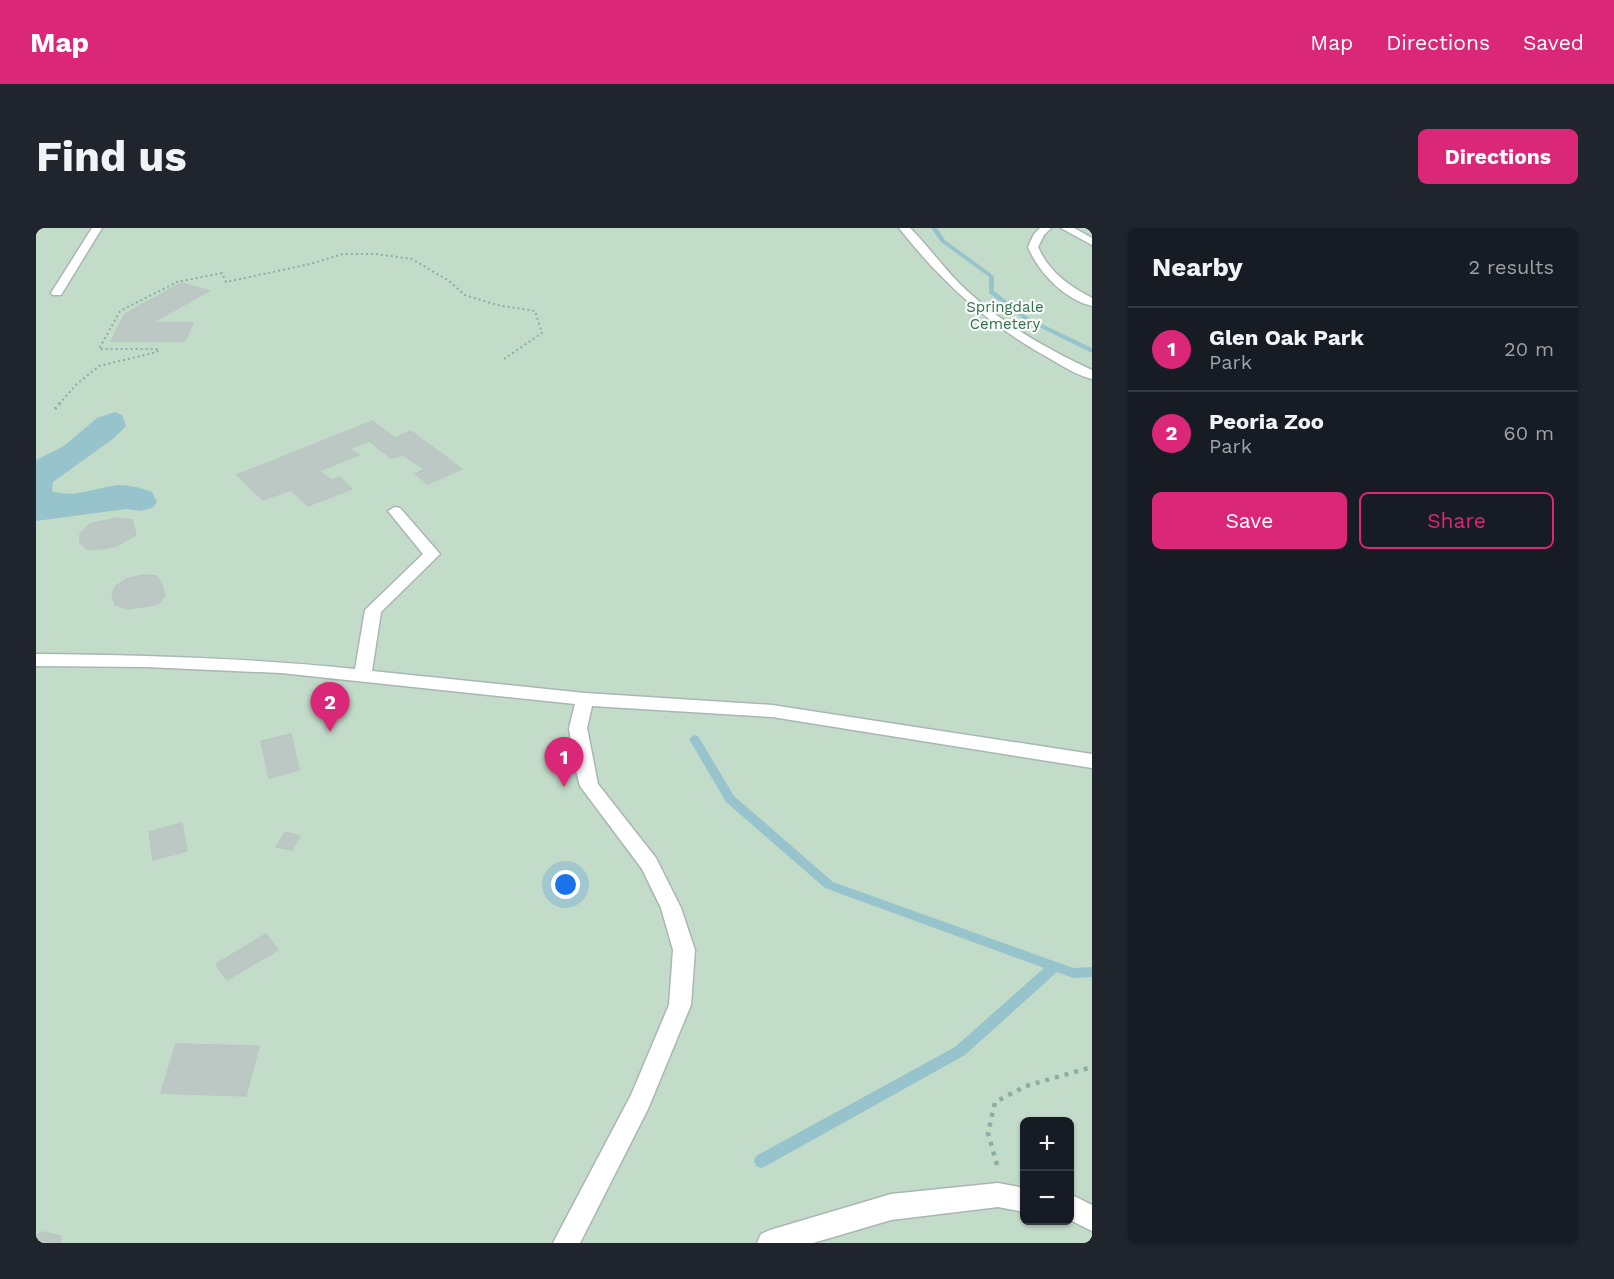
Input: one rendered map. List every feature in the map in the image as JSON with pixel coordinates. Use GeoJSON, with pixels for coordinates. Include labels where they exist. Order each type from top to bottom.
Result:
{"type":"FeatureCollection","features":[{"type":"Feature","properties":{"kind":"lane"},"geometry":{"type":"LineString","coordinates":[[57,293],[97,228]]}},
{"type":"Feature","properties":{"kind":"lane"},"geometry":{"type":"LineString","coordinates":[[904,228],[932,262],[964,294],[1016,334],[1092,375]]}},
{"type":"Feature","properties":{"kind":"lane"},"geometry":{"type":"LineString","coordinates":[[1046,228],[1039,234],[1033,247],[1037,261],[1054,278],[1092,303]]}},
{"type":"Feature","properties":{"kind":"lane"},"geometry":{"type":"LineString","coordinates":[[1066,228],[1092,242]]}},
{"type":"Feature","properties":{"kind":"lane"},"geometry":{"type":"LineString","coordinates":[[363,675],[373,610],[432,554],[395,511]]}},
{"type":"Feature","properties":{"kind":"lane"},"geometry":{"type":"LineString","coordinates":[[36,660],[158,661],[281,667],[585,699],[772,711],[1092,761]]}},
{"type":"Feature","properties":{"kind":"lane"},"geometry":{"type":"LineString","coordinates":[[566,1243],[640,1101],[680,1005],[684,950],[670,908],[649,864],[589,786],[582,759],[578,728],[585,699]]}},
{"type":"Feature","properties":{"kind":"lane"},"geometry":{"type":"LineString","coordinates":[[770,1243],[891,1207],[998,1196],[1020,1199]]}},
{"type":"Feature","properties":{"kind":"lane"},"geometry":{"type":"LineString","coordinates":[[1074,1209],[1092,1218]]}},
{"type":"Feature","properties":{"kind":"path"},"geometry":{"type":"LineString","coordinates":[[55,409],[77,384],[99,366],[157,352],[159,349],[99,349],[120,311],[177,282],[222,273],[226,282],[310,264],[342,254],[376,254],[412,259],[449,281],[465,294],[497,305],[535,311],[542,333],[504,360]]}},
{"type":"Feature","properties":{"kind":"path"},"geometry":{"type":"LineString","coordinates":[[998,1196],[1000,1176],[988,1133],[995,1102],[1026,1086],[1092,1067]]}},
{"type":"Feature","properties":{"kind":"green space","name":"Springdale Cemetery"},"geometry":{"type":"Polygon","coordinates":[[[36,228],[1092,228],[1092,1243],[36,1243],[36,228]]]}},
{"type":"Feature","properties":{"kind":"water"},"geometry":{"type":"Polygon","coordinates":[[[115,412],[122,415],[126,426],[114,438],[53,482],[52,491],[68,494],[119,485],[152,492],[157,502],[152,508],[141,511],[126,509],[36,521],[36,460],[64,446],[97,418],[115,412]]]}},
{"type":"Feature","properties":{"kind":"building"},"geometry":{"type":"Polygon","coordinates":[[[181,283],[209,291],[153,322],[193,323],[185,341],[111,341],[125,314],[181,283]]]}},
{"type":"Feature","properties":{"kind":"building"},"geometry":{"type":"Polygon","coordinates":[[[372,421],[395,438],[411,431],[462,469],[428,484],[415,474],[425,469],[403,455],[391,458],[369,441],[348,449],[359,455],[319,471],[332,480],[340,477],[352,489],[308,506],[291,490],[263,500],[237,475],[372,421]]]}},
{"type":"Feature","properties":{"kind":"building"},"geometry":{"type":"Polygon","coordinates":[[[117,518],[132,520],[136,535],[116,546],[101,549],[87,549],[80,543],[80,534],[90,524],[117,518]]]}},
{"type":"Feature","properties":{"kind":"building"},"geometry":{"type":"Polygon","coordinates":[[[142,575],[156,576],[162,585],[165,595],[158,604],[129,609],[115,605],[112,595],[115,587],[126,579],[142,575]]]}},
{"type":"Feature","properties":{"kind":"building"},"geometry":{"type":"Polygon","coordinates":[[[291,734],[299,770],[269,778],[261,741],[291,734]]]}},
{"type":"Feature","properties":{"kind":"building"},"geometry":{"type":"Polygon","coordinates":[[[182,823],[187,851],[153,860],[149,832],[182,823]]]}},
{"type":"Feature","properties":{"kind":"building"},"geometry":{"type":"Polygon","coordinates":[[[285,832],[300,836],[292,850],[276,847],[285,832]]]}},
{"type":"Feature","properties":{"kind":"building"},"geometry":{"type":"Polygon","coordinates":[[[266,934],[278,950],[227,980],[216,964],[266,934]]]}},
{"type":"Feature","properties":{"kind":"building"},"geometry":{"type":"Polygon","coordinates":[[[176,1044],[259,1046],[246,1096],[161,1093],[176,1044]]]}},
{"type":"Feature","properties":{"kind":"building"},"geometry":{"type":"Polygon","coordinates":[[[42,1232],[61,1236],[60,1243],[36,1243],[36,1236],[42,1232]]]}},
{"type":"Feature","properties":{"kind":"waterway"},"geometry":{"type":"LineString","coordinates":[[934,228],[943,241],[992,277],[991,292],[1027,319],[1092,351]]}},
{"type":"Feature","properties":{"kind":"waterway"},"geometry":{"type":"LineString","coordinates":[[694,739],[730,799],[829,885],[1073,973],[1092,972]]}},
{"type":"Feature","properties":{"kind":"waterway"},"geometry":{"type":"LineString","coordinates":[[761,1161],[960,1051],[1054,967]]}},
{"type":"Feature","properties":{"kind":"place","name":"Peoria Zoo"},"geometry":{"type":"Point","coordinates":[330,732]}},
{"type":"Feature","properties":{"kind":"place","name":"Glen Oak Park"},"geometry":{"type":"Point","coordinates":[564,787]}}]}
